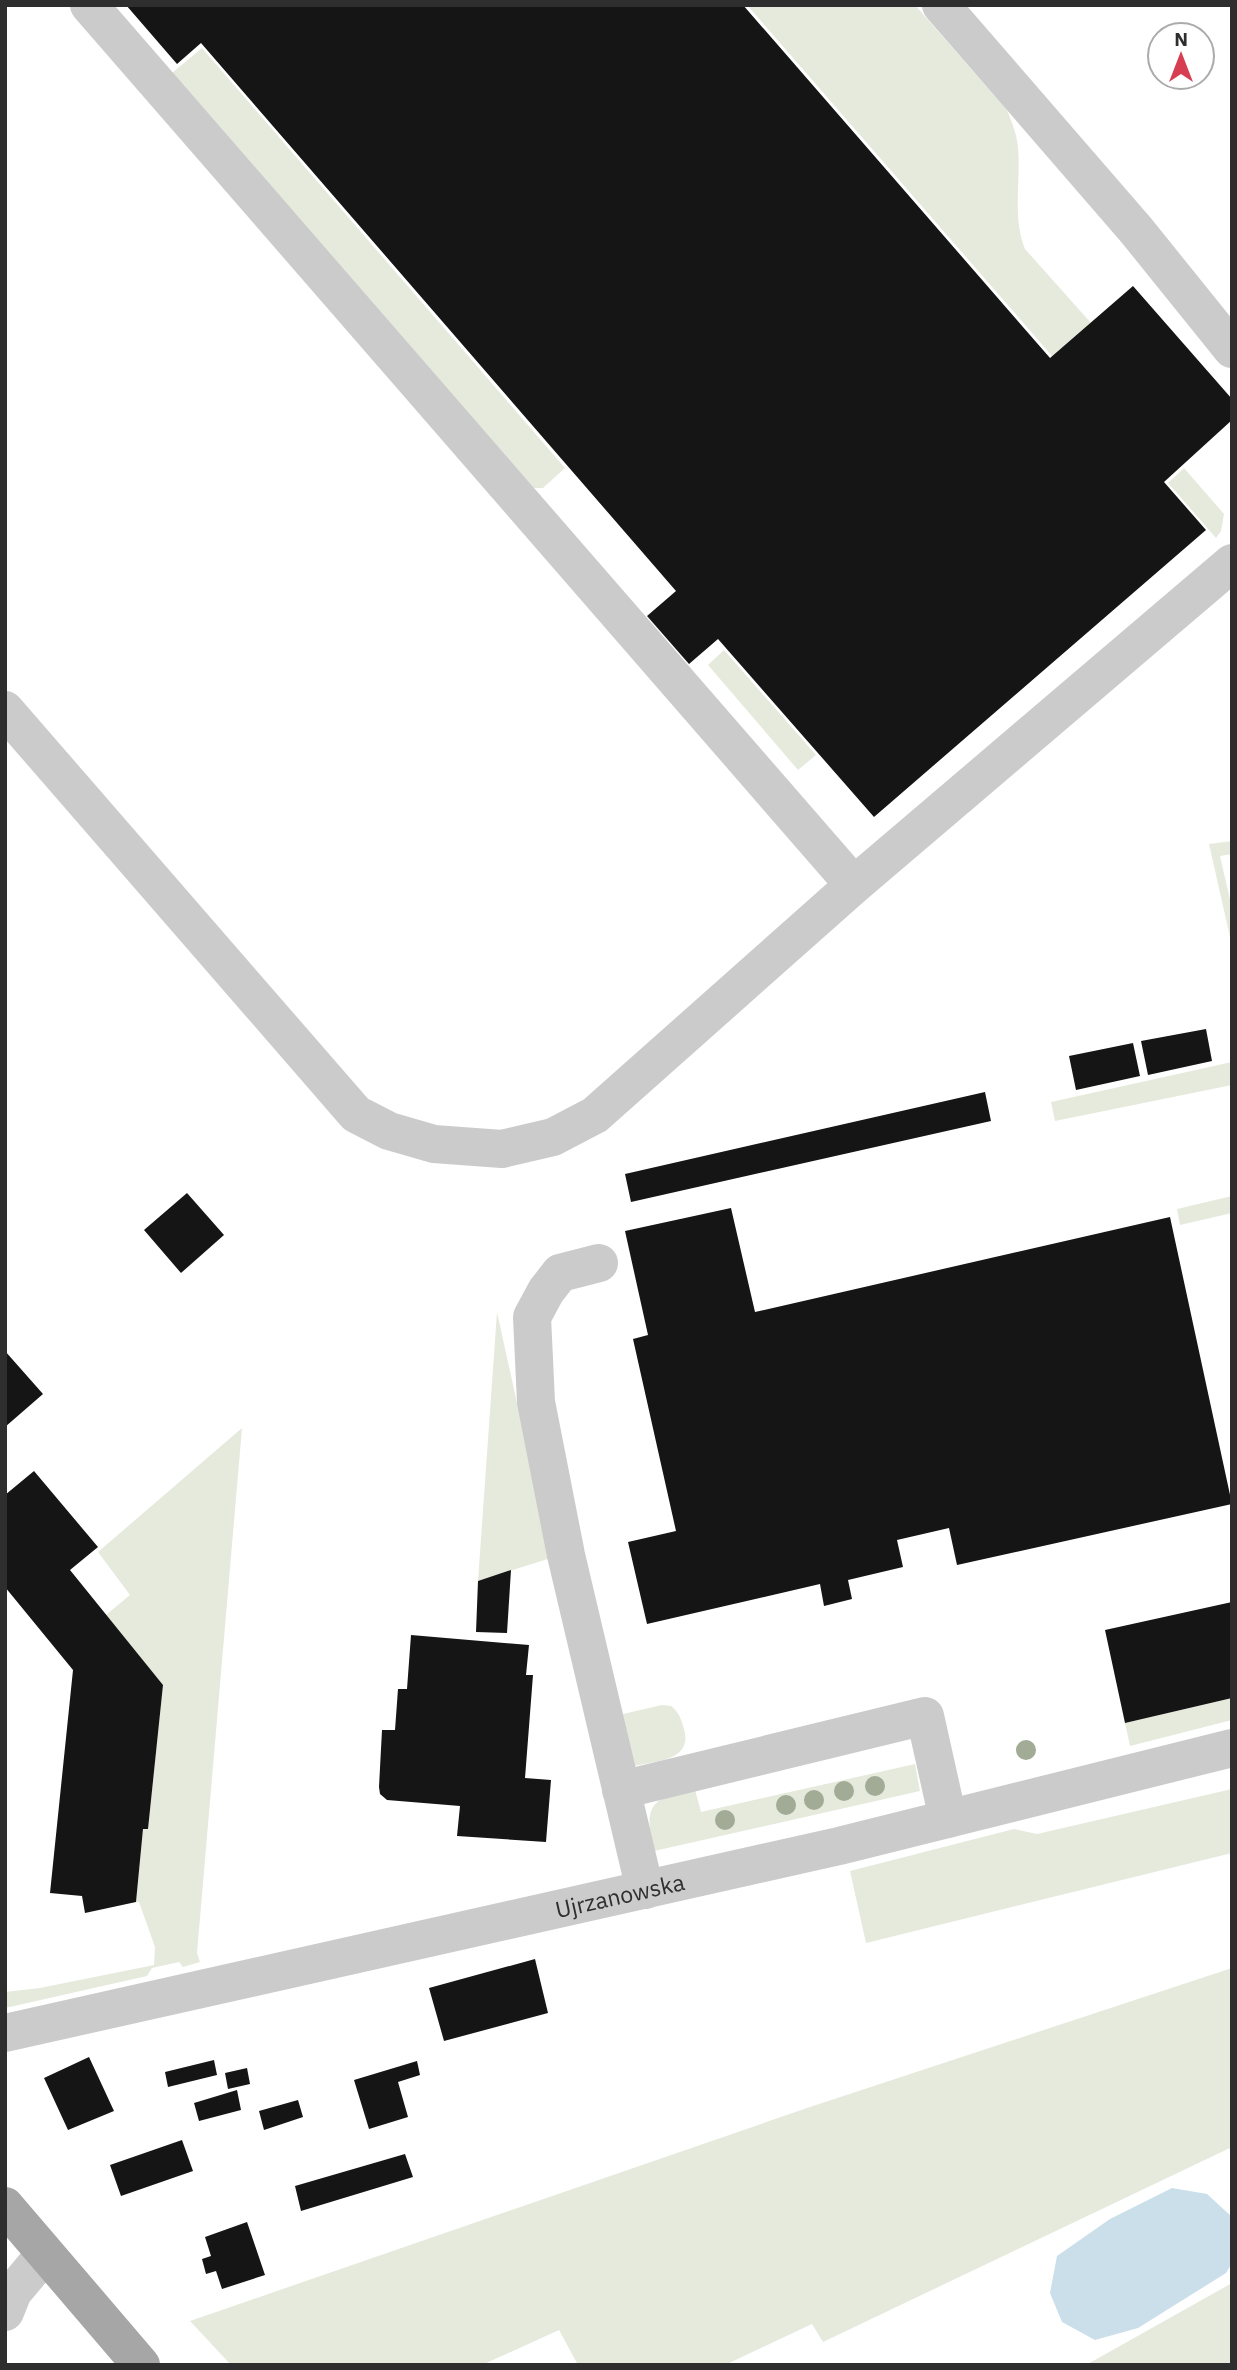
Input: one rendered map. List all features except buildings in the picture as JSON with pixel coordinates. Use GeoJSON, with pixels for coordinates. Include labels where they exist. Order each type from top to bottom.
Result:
{"type":"FeatureCollection","features":[{"type":"Feature","properties":{"kind":"main road"},"geometry":{"type":"LineString","coordinates":[[5,2206],[141,2365]]}},
{"type":"Feature","properties":{"kind":"street"},"geometry":{"type":"LineString","coordinates":[[89,5],[854,885]]}},
{"type":"Feature","properties":{"kind":"street"},"geometry":{"type":"LineString","coordinates":[[941,5],[1136,230],[1232,349]]}},
{"type":"Feature","properties":{"kind":"street"},"geometry":{"type":"LineString","coordinates":[[5,710],[356,1114],[389,1131],[434,1144],[502,1149],[553,1137],[595,1115],[854,885],[1232,562]]}},
{"type":"Feature","properties":{"kind":"street"},"geometry":{"type":"LineString","coordinates":[[599,1263],[560,1273],[546,1291],[532,1317],[536,1402],[566,1555],[645,1890]]}},
{"type":"Feature","properties":{"kind":"street"},"geometry":{"type":"LineString","coordinates":[[621,1790],[925,1717],[948,1819]]}},
{"type":"Feature","properties":{"kind":"street","name":"Ujrzanowska"},"geometry":{"type":"LineString","coordinates":[[5,2033],[645,1890],[948,1819],[1232,1748]]}},
{"type":"Feature","properties":{"kind":"street"},"geometry":{"type":"LineString","coordinates":[[5,2312],[13,2292],[45,2254]]}},
{"type":"Feature","properties":{"kind":"shaded area"},"geometry":{"type":"Polygon","coordinates":[[[747,5],[915,5],[1007,110],[1017,143],[1018,212],[1025,249],[1091,323],[1052,356],[747,5]]]}},
{"type":"Feature","properties":{"kind":"shaded area"},"geometry":{"type":"Polygon","coordinates":[[[202,48],[565,468],[543,488],[534,488],[172,73],[202,48]]]}},
{"type":"Feature","properties":{"kind":"shaded area"},"geometry":{"type":"Polygon","coordinates":[[[1184,468],[1224,514],[1221,531],[1216,538],[1168,483],[1184,468]]]}},
{"type":"Feature","properties":{"kind":"shaded area"},"geometry":{"type":"Polygon","coordinates":[[[724,650],[816,755],[798,770],[708,665],[724,650]]]}},
{"type":"Feature","properties":{"kind":"shaded area"},"geometry":{"type":"Polygon","coordinates":[[[1232,841],[1232,854],[1220,856],[1232,908],[1232,946],[1209,844],[1232,841]]]}},
{"type":"Feature","properties":{"kind":"shaded area"},"geometry":{"type":"Polygon","coordinates":[[[1232,1062],[1232,1085],[1055,1121],[1051,1102],[1232,1062]]]}},
{"type":"Feature","properties":{"kind":"shaded area"},"geometry":{"type":"Polygon","coordinates":[[[1232,1196],[1232,1213],[1180,1225],[1177,1209],[1232,1196]]]}},
{"type":"Feature","properties":{"kind":"shaded area"},"geometry":{"type":"Polygon","coordinates":[[[497,1312],[551,1558],[478,1581],[497,1312]]]}},
{"type":"Feature","properties":{"kind":"shaded area"},"geometry":{"type":"Polygon","coordinates":[[[242,1428],[197,1953],[200,1962],[183,1967],[179,1962],[152,1968],[147,1976],[5,2008],[5,1992],[40,1988],[154,1965],[155,1947],[139,1902],[136,1902],[143,1829],[148,1829],[163,1685],[106,1615],[130,1595],[98,1552],[242,1428]]]}},
{"type":"Feature","properties":{"kind":"shaded area"},"geometry":{"type":"Polygon","coordinates":[[[1232,1698],[1232,1720],[1130,1746],[1125,1723],[1232,1698]]]}},
{"type":"Feature","properties":{"kind":"shaded area"},"geometry":{"type":"Polygon","coordinates":[[[662,1705],[671,1706],[679,1716],[684,1729],[683,1748],[671,1758],[634,1766],[623,1714],[662,1705]]]}},
{"type":"Feature","properties":{"kind":"shaded area"},"geometry":{"type":"Polygon","coordinates":[[[915,1764],[920,1791],[654,1851],[650,1813],[654,1806],[668,1795],[694,1786],[701,1812],[915,1764]]]}},
{"type":"Feature","properties":{"kind":"shaded area"},"geometry":{"type":"Polygon","coordinates":[[[1232,1789],[1232,1853],[866,1943],[850,1871],[1014,1829],[1037,1834],[1232,1789]]]}},
{"type":"Feature","properties":{"kind":"shaded area"},"geometry":{"type":"Polygon","coordinates":[[[1232,1968],[1232,2147],[823,2342],[812,2324],[725,2365],[578,2365],[559,2330],[482,2365],[231,2365],[190,2321],[810,2107],[1232,1968]]]}},
{"type":"Feature","properties":{"kind":"shaded area"},"geometry":{"type":"Polygon","coordinates":[[[1232,2283],[1232,2365],[1086,2365],[1232,2283]]]}},
{"type":"Feature","properties":{"kind":"water"},"geometry":{"type":"Polygon","coordinates":[[[1172,2188],[1207,2194],[1232,2217],[1232,2263],[1226,2273],[1138,2328],[1095,2340],[1062,2322],[1050,2293],[1057,2256],[1110,2219],[1172,2188]]]}}]}
